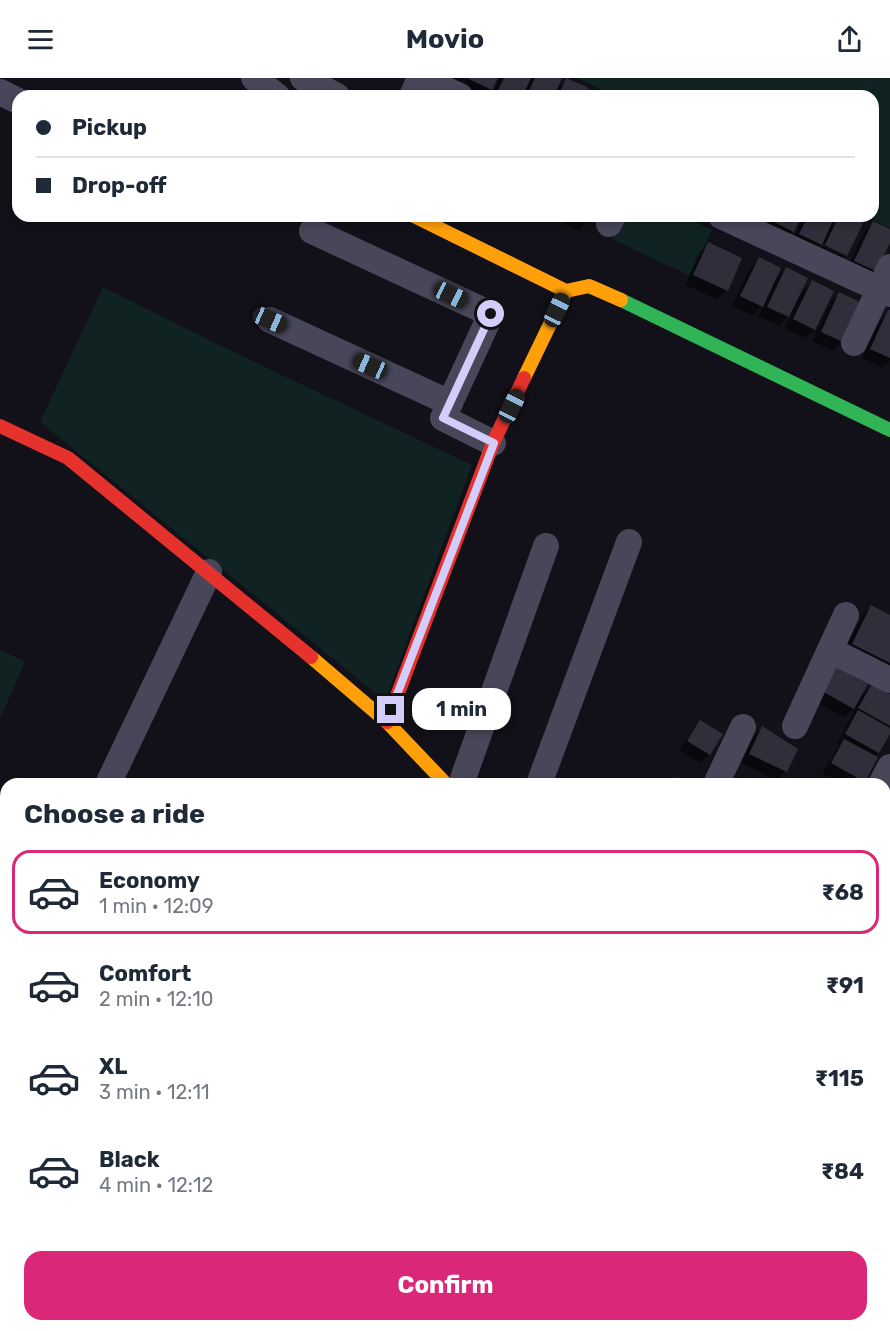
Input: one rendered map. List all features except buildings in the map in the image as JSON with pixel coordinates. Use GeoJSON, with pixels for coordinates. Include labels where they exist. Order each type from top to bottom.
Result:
{"type":"FeatureCollection","features":[{"type":"Feature","properties":{"kind":"street"},"geometry":{"type":"LineString","coordinates":[[254,78],[269,90]]}},
{"type":"Feature","properties":{"kind":"street"},"geometry":{"type":"LineString","coordinates":[[303,78],[326,90]]}},
{"type":"Feature","properties":{"kind":"street"},"geometry":{"type":"LineString","coordinates":[[415,90],[420,78],[447,90]]}},
{"type":"Feature","properties":{"kind":"street"},"geometry":{"type":"LineString","coordinates":[[426,222],[566,291],[589,286],[890,430]]}},
{"type":"Feature","properties":{"kind":"street"},"geometry":{"type":"LineString","coordinates":[[736,222],[886,284],[854,343]]}},
{"type":"Feature","properties":{"kind":"street"},"geometry":{"type":"LineString","coordinates":[[312,231],[491,314],[443,418],[494,443]]}},
{"type":"Feature","properties":{"kind":"street"},"geometry":{"type":"LineString","coordinates":[[387,722],[494,443],[566,291]]}},
{"type":"Feature","properties":{"kind":"street"},"geometry":{"type":"LineString","coordinates":[[270,320],[450,402]]}},
{"type":"Feature","properties":{"kind":"street"},"geometry":{"type":"LineString","coordinates":[[0,426],[68,458],[209,572],[387,722],[441,778]]}},
{"type":"Feature","properties":{"kind":"street"},"geometry":{"type":"LineString","coordinates":[[541,778],[629,542]]}},
{"type":"Feature","properties":{"kind":"street"},"geometry":{"type":"LineString","coordinates":[[463,778],[546,546]]}},
{"type":"Feature","properties":{"kind":"street"},"geometry":{"type":"LineString","coordinates":[[111,778],[209,572]]}},
{"type":"Feature","properties":{"kind":"street"},"geometry":{"type":"LineString","coordinates":[[795,726],[846,615]]}},
{"type":"Feature","properties":{"kind":"street"},"geometry":{"type":"LineString","coordinates":[[830,650],[890,680]]}},
{"type":"Feature","properties":{"kind":"street"},"geometry":{"type":"LineString","coordinates":[[719,778],[743,726]]}},
{"type":"Feature","properties":{"kind":"shaded area"},"geometry":{"type":"Polygon","coordinates":[[[577,78],[890,78],[890,228],[878,222],[879,90],[602,90],[577,78]]]}},
{"type":"Feature","properties":{"kind":"shaded area"},"geometry":{"type":"Polygon","coordinates":[[[619,222],[695,222],[712,230],[690,276],[612,239],[619,222]]]}},
{"type":"Feature","properties":{"kind":"shaded area"},"geometry":{"type":"Polygon","coordinates":[[[103,287],[472,465],[385,701],[40,422],[103,287]]]}},
{"type":"Feature","properties":{"kind":"shaded area"},"geometry":{"type":"Polygon","coordinates":[[[0,650],[25,661],[0,719],[0,650]]]}},
{"type":"Feature","properties":{"kind":"traffic: fast"},"geometry":{"type":"LineString","coordinates":[[621,300],[890,430]]}},
{"type":"Feature","properties":{"kind":"traffic: slow"},"geometry":{"type":"LineString","coordinates":[[426,222],[566,291],[589,286],[621,300]]}},
{"type":"Feature","properties":{"kind":"traffic: slow"},"geometry":{"type":"LineString","coordinates":[[524,378],[566,291]]}},
{"type":"Feature","properties":{"kind":"traffic: slow"},"geometry":{"type":"LineString","coordinates":[[311,657],[387,722],[440,778]]}},
{"type":"Feature","properties":{"kind":"traffic: jam"},"geometry":{"type":"LineString","coordinates":[[387,722],[493,443],[524,378]]}},
{"type":"Feature","properties":{"kind":"traffic: jam"},"geometry":{"type":"LineString","coordinates":[[0,426],[68,458],[311,657]]}},
{"type":"Feature","properties":{"kind":"route"},"geometry":{"type":"LineString","coordinates":[[391,710],[494,443],[443,418],[491,314]]}}]}
